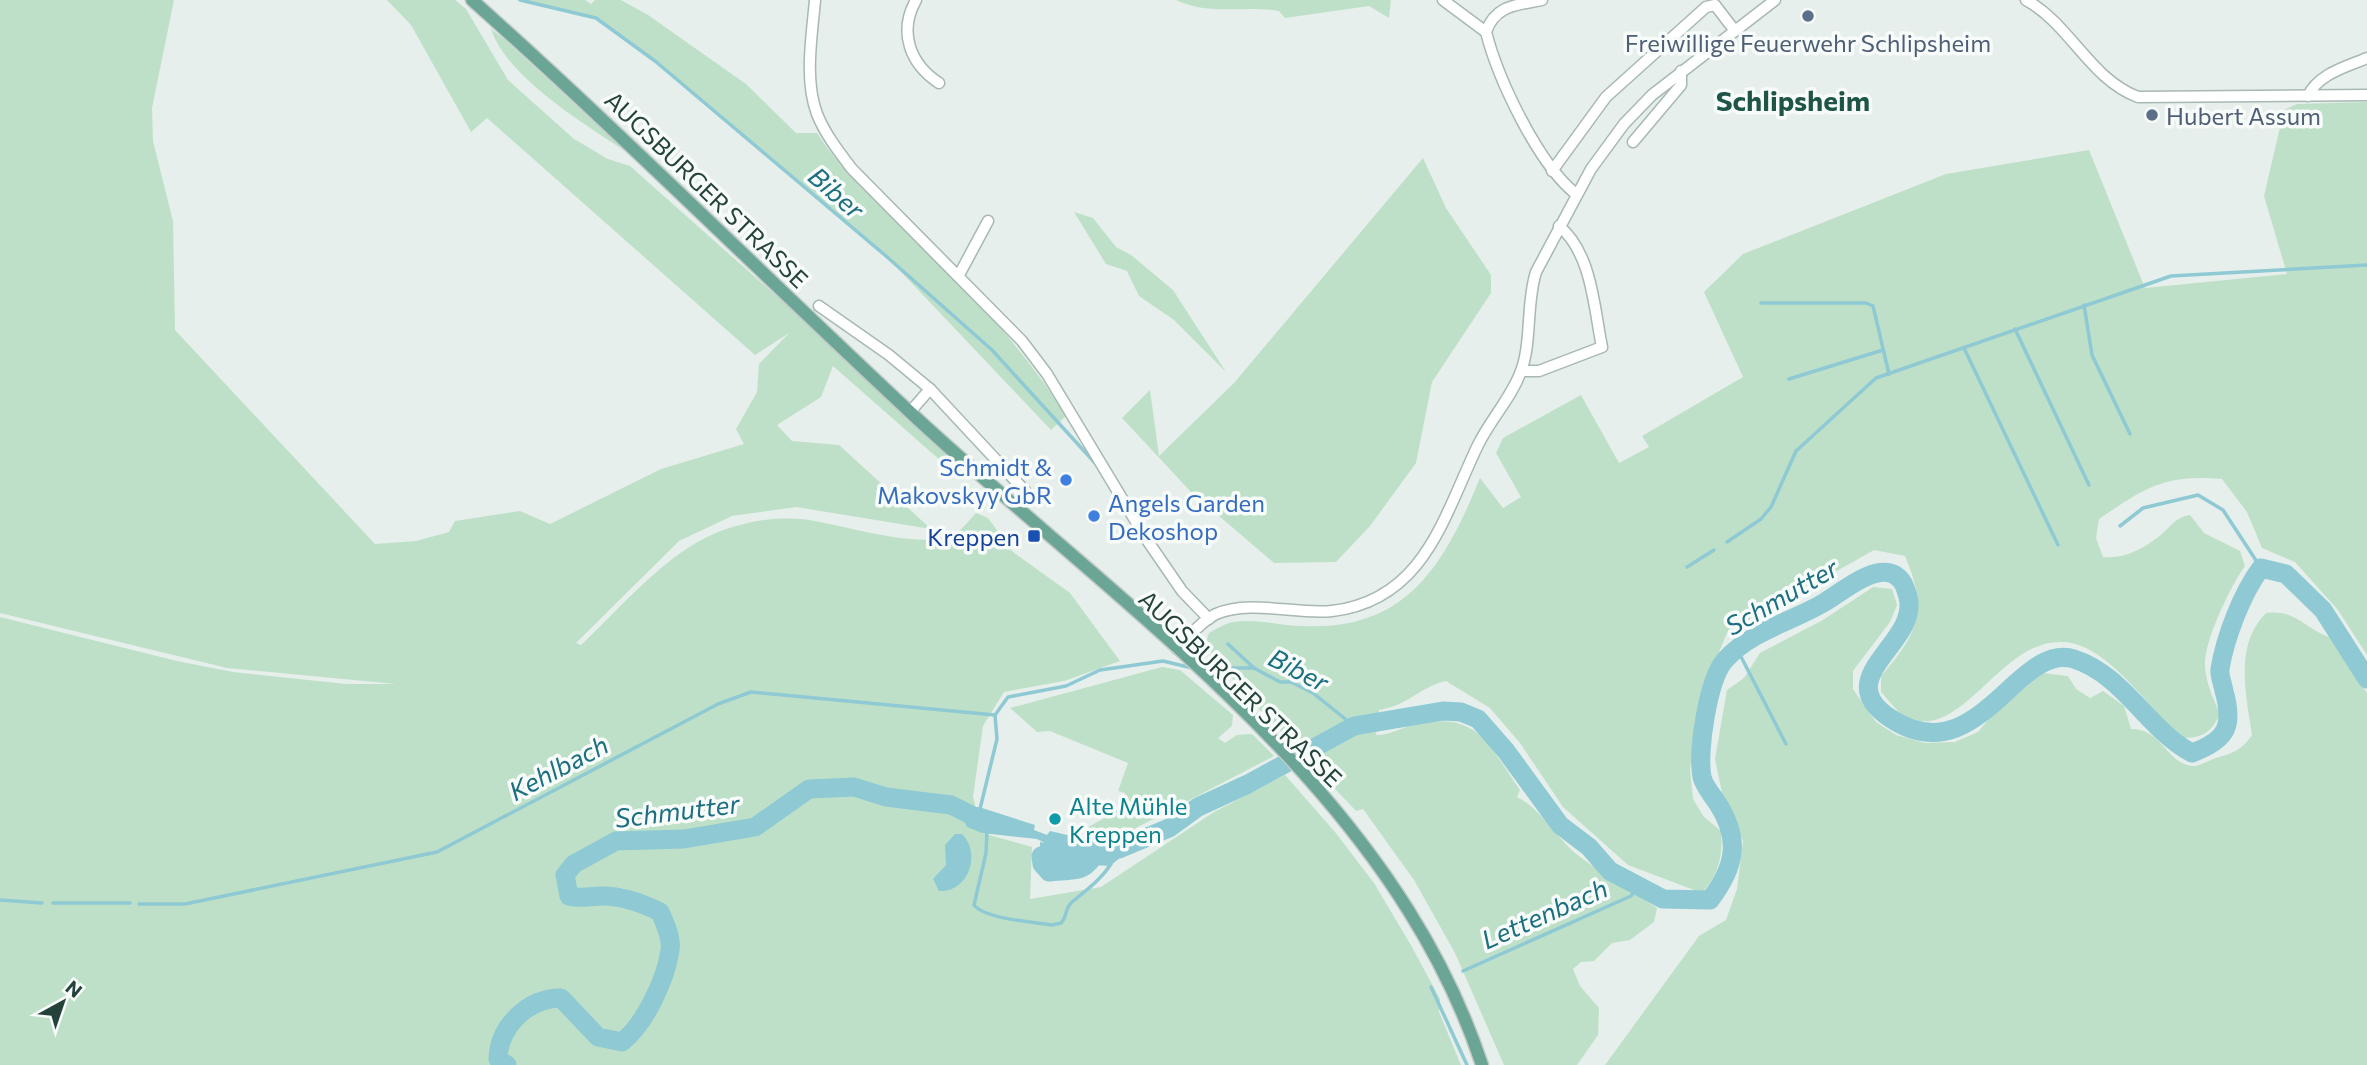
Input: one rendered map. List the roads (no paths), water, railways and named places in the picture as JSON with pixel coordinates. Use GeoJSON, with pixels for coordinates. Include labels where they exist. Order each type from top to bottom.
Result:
{"type":"FeatureCollection","features":[{"type":"Feature","properties":{"kind":"main road","name":"AUGSBURGER STRASSE"},"geometry":{"type":"LineString","coordinates":[[477,2],[618,132],[910,412],[1179,652],[1274,744],[1355,833],[1388,879],[1447,978],[1482,1065]]}},
{"type":"Feature","properties":{"kind":"street"},"geometry":{"type":"LineString","coordinates":[[815,0],[810,77],[817,113],[852,169],[1022,341],[1047,374],[1147,540],[1182,591],[1209,618]]}},
{"type":"Feature","properties":{"kind":"street"},"geometry":{"type":"LineString","coordinates":[[916,0],[909,22],[912,56],[923,72],[939,83]]}},
{"type":"Feature","properties":{"kind":"street"},"geometry":{"type":"LineString","coordinates":[[1443,0],[1486,32],[1529,137],[1552,171],[1576,194]]}},
{"type":"Feature","properties":{"kind":"street"},"geometry":{"type":"LineString","coordinates":[[1486,32],[1495,14],[1507,6],[1542,0]]}},
{"type":"Feature","properties":{"kind":"street"},"geometry":{"type":"LineString","coordinates":[[1179,652],[1209,618],[1237,609],[1335,611],[1362,603],[1396,586],[1419,563],[1436,540],[1479,443],[1522,371],[1531,287],[1576,194],[1623,124],[1681,71],[1775,0]]}},
{"type":"Feature","properties":{"kind":"street"},"geometry":{"type":"LineString","coordinates":[[2027,0],[2046,15],[2112,83],[2138,97],[2367,95]]}},
{"type":"Feature","properties":{"kind":"street"},"geometry":{"type":"LineString","coordinates":[[1552,171],[1606,97],[1706,7],[1715,5],[1735,31]]}},
{"type":"Feature","properties":{"kind":"street"},"geometry":{"type":"LineString","coordinates":[[2308,96],[2312,86],[2323,78],[2367,58]]}},
{"type":"Feature","properties":{"kind":"street"},"geometry":{"type":"LineString","coordinates":[[1633,142],[1681,85],[1681,71]]}},
{"type":"Feature","properties":{"kind":"street"},"geometry":{"type":"LineString","coordinates":[[958,275],[988,221]]}},
{"type":"Feature","properties":{"kind":"street"},"geometry":{"type":"LineString","coordinates":[[1522,371],[1538,371],[1602,347],[1585,267],[1575,242],[1559,226]]}},
{"type":"Feature","properties":{"kind":"street","name":"AUGSBURGER STRASSE"},"geometry":{"type":"LineString","coordinates":[[819,306],[889,355],[930,388],[1027,492]]}},
{"type":"Feature","properties":{"kind":"street"},"geometry":{"type":"LineString","coordinates":[[910,412],[930,388]]}},
{"type":"Feature","properties":{"kind":"water"},"geometry":{"type":"Polygon","coordinates":[[[979,807],[1035,825],[1034,830],[1047,835],[1050,831],[1106,844],[1116,843],[1122,852],[1121,857],[1110,866],[1048,862],[1040,853],[1040,842],[1045,843],[1037,839],[982,833],[967,827],[958,808],[979,807]]]}},
{"type":"Feature","properties":{"kind":"water"},"geometry":{"type":"Polygon","coordinates":[[[955,834],[962,834],[968,842],[971,852],[969,871],[958,886],[939,891],[933,879],[946,865],[945,845],[955,834]]]}},
{"type":"Feature","properties":{"kind":"waterway","name":"Biber"},"geometry":{"type":"LineString","coordinates":[[520,0],[596,18],[655,61],[886,256],[992,350],[1096,464]]}},
{"type":"Feature","properties":{"kind":"waterway"},"geometry":{"type":"LineString","coordinates":[[1727,542],[1761,519],[1771,507],[1796,451],[1876,378],[2171,276],[2367,265]]}},
{"type":"Feature","properties":{"kind":"waterway"},"geometry":{"type":"LineString","coordinates":[[1761,303],[1866,303],[1873,306],[1889,374]]}},
{"type":"Feature","properties":{"kind":"waterway"},"geometry":{"type":"LineString","coordinates":[[2084,305],[2092,355],[2130,434]]}},
{"type":"Feature","properties":{"kind":"waterway"},"geometry":{"type":"LineString","coordinates":[[2015,329],[2089,485]]}},
{"type":"Feature","properties":{"kind":"waterway"},"geometry":{"type":"LineString","coordinates":[[1964,348],[2058,545]]}},
{"type":"Feature","properties":{"kind":"waterway"},"geometry":{"type":"LineString","coordinates":[[1789,379],[1883,350]]}},
{"type":"Feature","properties":{"kind":"waterway"},"geometry":{"type":"LineString","coordinates":[[2120,526],[2143,508],[2198,495],[2223,510],[2261,568]]}},
{"type":"Feature","properties":{"kind":"waterway"},"geometry":{"type":"LineString","coordinates":[[1687,567],[1714,550]]}},
{"type":"Feature","properties":{"kind":"waterway","name":"Schmutter"},"geometry":{"type":"LineString","coordinates":[[1095,848],[1119,849],[1169,828],[1198,807],[1248,784],[1354,726],[1443,711],[1461,712],[1478,719],[1506,751],[1560,825],[1589,847],[1610,871],[1663,899],[1710,900],[1725,876],[1732,853],[1730,830],[1703,780],[1701,766],[1705,716],[1719,669],[1725,660],[1747,641],[1825,602],[1859,580],[1878,573],[1887,572],[1902,582],[1908,597],[1908,614],[1902,630],[1880,659],[1868,688],[1873,703],[1890,718],[1921,731],[1947,731],[1971,720],[2033,669],[2053,659],[2074,659],[2107,677],[2176,743],[2192,753],[2204,748],[2225,730],[2228,714],[2220,672],[2222,657],[2241,603],[2261,568],[2286,574],[2323,610],[2367,679]]}},
{"type":"Feature","properties":{"kind":"waterway","name":"Biber"},"geometry":{"type":"LineString","coordinates":[[1228,644],[1254,668],[1280,682],[1291,682],[1313,693],[1354,726]]}},
{"type":"Feature","properties":{"kind":"waterway"},"geometry":{"type":"LineString","coordinates":[[1737,649],[1786,744]]}},
{"type":"Feature","properties":{"kind":"waterway","name":"Kehlbach"},"geometry":{"type":"LineString","coordinates":[[139,904],[185,904],[437,852],[718,704],[751,692],[995,715],[1008,697],[1066,686],[1100,670],[1163,661],[1192,668]]}},
{"type":"Feature","properties":{"kind":"waterway","name":"Kehlbach"},"geometry":{"type":"LineString","coordinates":[[1203,668],[1254,668]]}},
{"type":"Feature","properties":{"kind":"waterway","name":"Kehlbach"},"geometry":{"type":"LineString","coordinates":[[980,809],[997,739],[995,715]]}},
{"type":"Feature","properties":{"kind":"waterway","name":"Schmutter"},"geometry":{"type":"LineString","coordinates":[[507,1065],[498,1059],[504,1036],[518,1016],[537,1003],[561,998],[598,1037],[622,1042],[639,1024],[653,1000],[670,950],[669,936],[660,912],[617,897],[569,896],[565,875],[574,864],[616,841],[684,839],[755,827],[809,789],[854,787],[886,797],[951,805],[981,820]]}},
{"type":"Feature","properties":{"kind":"waterway"},"geometry":{"type":"LineString","coordinates":[[987,831],[986,853],[974,905],[999,917],[1052,925],[1061,923],[1071,903],[1097,881],[1111,864]]}},
{"type":"Feature","properties":{"kind":"waterway","name":"Schmutter"},"geometry":{"type":"LineString","coordinates":[[1041,856],[1042,864],[1049,872],[1077,870],[1087,864],[1099,849],[1092,848]]}},
{"type":"Feature","properties":{"kind":"waterway","name":"Lettenbach"},"geometry":{"type":"LineString","coordinates":[[1463,971],[1631,896],[1637,887]]}},
{"type":"Feature","properties":{"kind":"waterway","name":"Kehlbach"},"geometry":{"type":"LineString","coordinates":[[0,900],[42,903]]}},
{"type":"Feature","properties":{"kind":"waterway","name":"Kehlbach"},"geometry":{"type":"LineString","coordinates":[[53,903],[130,903]]}},
{"type":"Feature","properties":{"kind":"waterway","name":"Lettenbach"},"geometry":{"type":"LineString","coordinates":[[1431,987],[1467,1065]]}},
{"type":"Feature","properties":{"kind":"place","name":"Freiwillige Feuerwehr Schlipsheim"},"geometry":{"type":"Point","coordinates":[1808,16]}},
{"type":"Feature","properties":{"kind":"place","name":"Hubert Assum"},"geometry":{"type":"Point","coordinates":[2152,115]}},
{"type":"Feature","properties":{"kind":"place","name":"Schmidt & Makovskyy GbR"},"geometry":{"type":"Point","coordinates":[1066,480]}},
{"type":"Feature","properties":{"kind":"place","name":"Angels Garden Dekoshop"},"geometry":{"type":"Point","coordinates":[1094,516]}},
{"type":"Feature","properties":{"kind":"place","name":"Kreppen"},"geometry":{"type":"Point","coordinates":[1034,536]}},
{"type":"Feature","properties":{"kind":"place","name":"Alte Mühle Kreppen"},"geometry":{"type":"Point","coordinates":[1055,819]}},
{"type":"Feature","properties":{"kind":"district","name":"Schlipsheim"},"geometry":{"type":"Point","coordinates":[1793,100]}}]}
